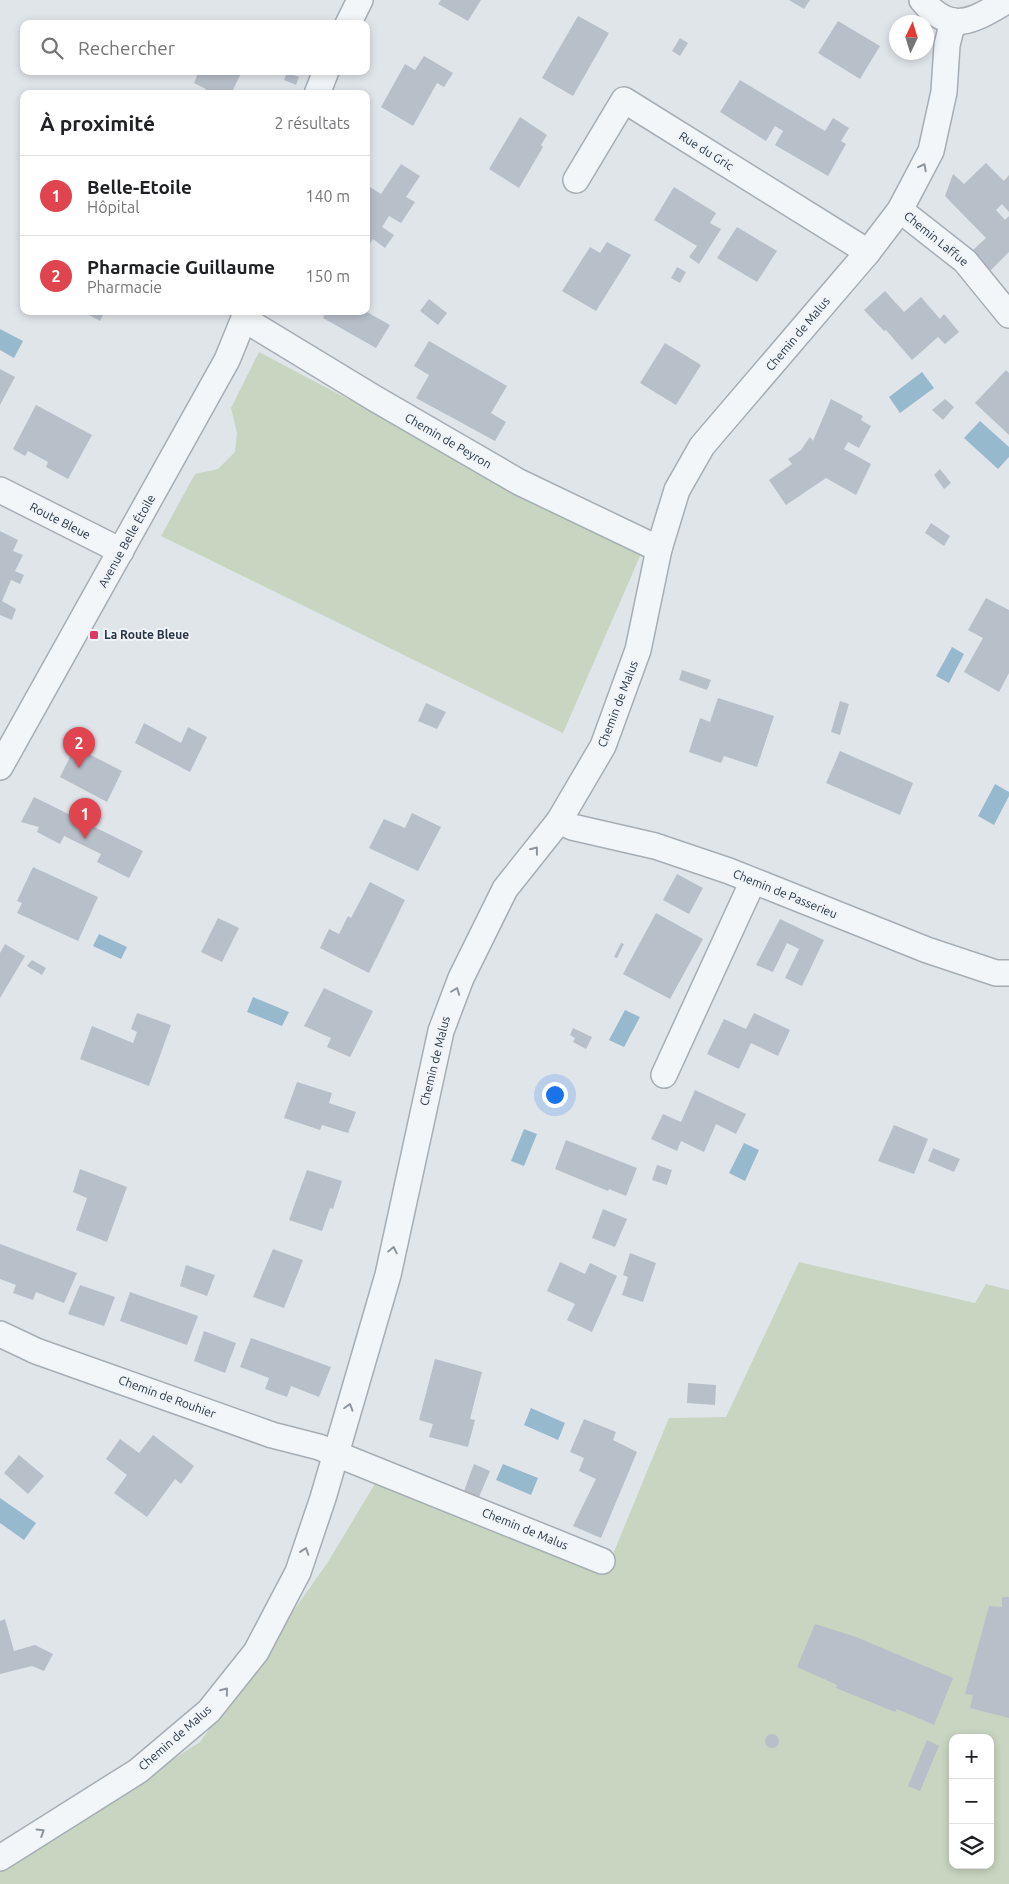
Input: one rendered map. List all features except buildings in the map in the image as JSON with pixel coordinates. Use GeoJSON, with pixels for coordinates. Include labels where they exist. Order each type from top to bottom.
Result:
{"type":"FeatureCollection","features":[{"type":"Feature","properties":{"kind":"street"},"geometry":{"type":"LineString","coordinates":[[350,20],[360,0]]}},
{"type":"Feature","properties":{"kind":"street"},"geometry":{"type":"LineString","coordinates":[[922,0],[936,14],[953,21],[963,22],[973,19],[1008,0]]}},
{"type":"Feature","properties":{"kind":"street","name":"Chemin de Malus"},"geometry":{"type":"LineString","coordinates":[[0,1858],[138,1771],[209,1711],[256,1652],[298,1572],[323,1498],[388,1275],[440,1031],[461,978],[505,889],[559,820],[603,746],[638,650],[659,550],[677,490],[702,446],[868,252],[900,210],[932,151],[944,92],[947,45],[953,21]]}},
{"type":"Feature","properties":{"kind":"street"},"geometry":{"type":"LineString","coordinates":[[319,90],[324,75]]}},
{"type":"Feature","properties":{"kind":"street","name":"Rue du Gric"},"geometry":{"type":"LineString","coordinates":[[576,180],[624,100],[868,252]]}},
{"type":"Feature","properties":{"kind":"street","name":"Chemin Laffue"},"geometry":{"type":"LineString","coordinates":[[900,210],[965,261],[1009,315]]}},
{"type":"Feature","properties":{"kind":"street","name":"Chemin de Peyron"},"geometry":{"type":"LineString","coordinates":[[245,315],[374,398],[519,482],[659,550]]}},
{"type":"Feature","properties":{"kind":"street","name":"Avenue Belle Étoile"},"geometry":{"type":"LineString","coordinates":[[0,767],[228,360],[245,315]]}},
{"type":"Feature","properties":{"kind":"street","name":"Route Bleue"},"geometry":{"type":"LineString","coordinates":[[0,490],[121,552]]}},
{"type":"Feature","properties":{"kind":"street","name":"Chemin de Passerieu"},"geometry":{"type":"LineString","coordinates":[[559,820],[572,826],[655,846],[753,881],[927,950],[996,973],[1009,973]]}},
{"type":"Feature","properties":{"kind":"street"},"geometry":{"type":"LineString","coordinates":[[664,1075],[753,881]]}},
{"type":"Feature","properties":{"kind":"street","name":"Chemin de Rouhier"},"geometry":{"type":"LineString","coordinates":[[0,1334],[36,1351],[272,1435],[336,1453]]}},
{"type":"Feature","properties":{"kind":"street","name":"Chemin de Malus"},"geometry":{"type":"LineString","coordinates":[[336,1453],[602,1561]]}},
{"type":"Feature","properties":{"kind":"green space"},"geometry":{"type":"Polygon","coordinates":[[[259,352],[641,554],[563,733],[161,536],[195,474],[218,469],[235,452],[237,433],[231,408],[259,352]]]}},
{"type":"Feature","properties":{"kind":"green space"},"geometry":{"type":"Polygon","coordinates":[[[799,1262],[975,1303],[986,1284],[1009,1290],[1009,1884],[0,1884],[0,1870],[200,1742],[328,1562],[382,1472],[611,1559],[669,1418],[726,1417],[799,1262]]]}},
{"type":"Feature","properties":{"kind":"water"},"geometry":{"type":"Polygon","coordinates":[[[0,329],[23,341],[14,358],[0,350],[0,329]]]}},
{"type":"Feature","properties":{"kind":"water"},"geometry":{"type":"Polygon","coordinates":[[[922,372],[934,388],[900,413],[889,397],[922,372]]]}},
{"type":"Feature","properties":{"kind":"water"},"geometry":{"type":"Polygon","coordinates":[[[980,421],[1009,447],[1009,457],[998,469],[964,438],[980,421]]]}},
{"type":"Feature","properties":{"kind":"water"},"geometry":{"type":"Polygon","coordinates":[[[952,647],[964,654],[949,683],[936,676],[952,647]]]}},
{"type":"Feature","properties":{"kind":"water"},"geometry":{"type":"Polygon","coordinates":[[[995,784],[1009,792],[1009,796],[994,825],[978,816],[995,784]]]}},
{"type":"Feature","properties":{"kind":"water"},"geometry":{"type":"Polygon","coordinates":[[[99,934],[127,947],[121,959],[93,946],[99,934]]]}},
{"type":"Feature","properties":{"kind":"water"},"geometry":{"type":"Polygon","coordinates":[[[253,997],[289,1012],[282,1026],[247,1012],[253,997]]]}},
{"type":"Feature","properties":{"kind":"water"},"geometry":{"type":"Polygon","coordinates":[[[625,1010],[640,1017],[624,1047],[609,1040],[625,1010]]]}},
{"type":"Feature","properties":{"kind":"water"},"geometry":{"type":"Polygon","coordinates":[[[524,1129],[537,1134],[524,1166],[511,1161],[524,1129]]]}},
{"type":"Feature","properties":{"kind":"water"},"geometry":{"type":"Polygon","coordinates":[[[744,1143],[759,1150],[745,1181],[729,1173],[744,1143]]]}},
{"type":"Feature","properties":{"kind":"water"},"geometry":{"type":"Polygon","coordinates":[[[531,1408],[565,1423],[558,1440],[524,1425],[531,1408]]]}},
{"type":"Feature","properties":{"kind":"water"},"geometry":{"type":"Polygon","coordinates":[[[503,1464],[538,1478],[531,1495],[496,1480],[503,1464]]]}},
{"type":"Feature","properties":{"kind":"water"},"geometry":{"type":"Polygon","coordinates":[[[0,1498],[36,1523],[24,1540],[0,1523],[0,1498]]]}},
{"type":"Feature","properties":{"kind":"place","name":"La Route Bleue"},"geometry":{"type":"Point","coordinates":[94,635]}},
{"type":"Feature","properties":{"kind":"place","name":"Pharmacie Guillaume"},"geometry":{"type":"Point","coordinates":[79,768]}},
{"type":"Feature","properties":{"kind":"place","name":"Belle-Etoile"},"geometry":{"type":"Point","coordinates":[85,839]}}]}
